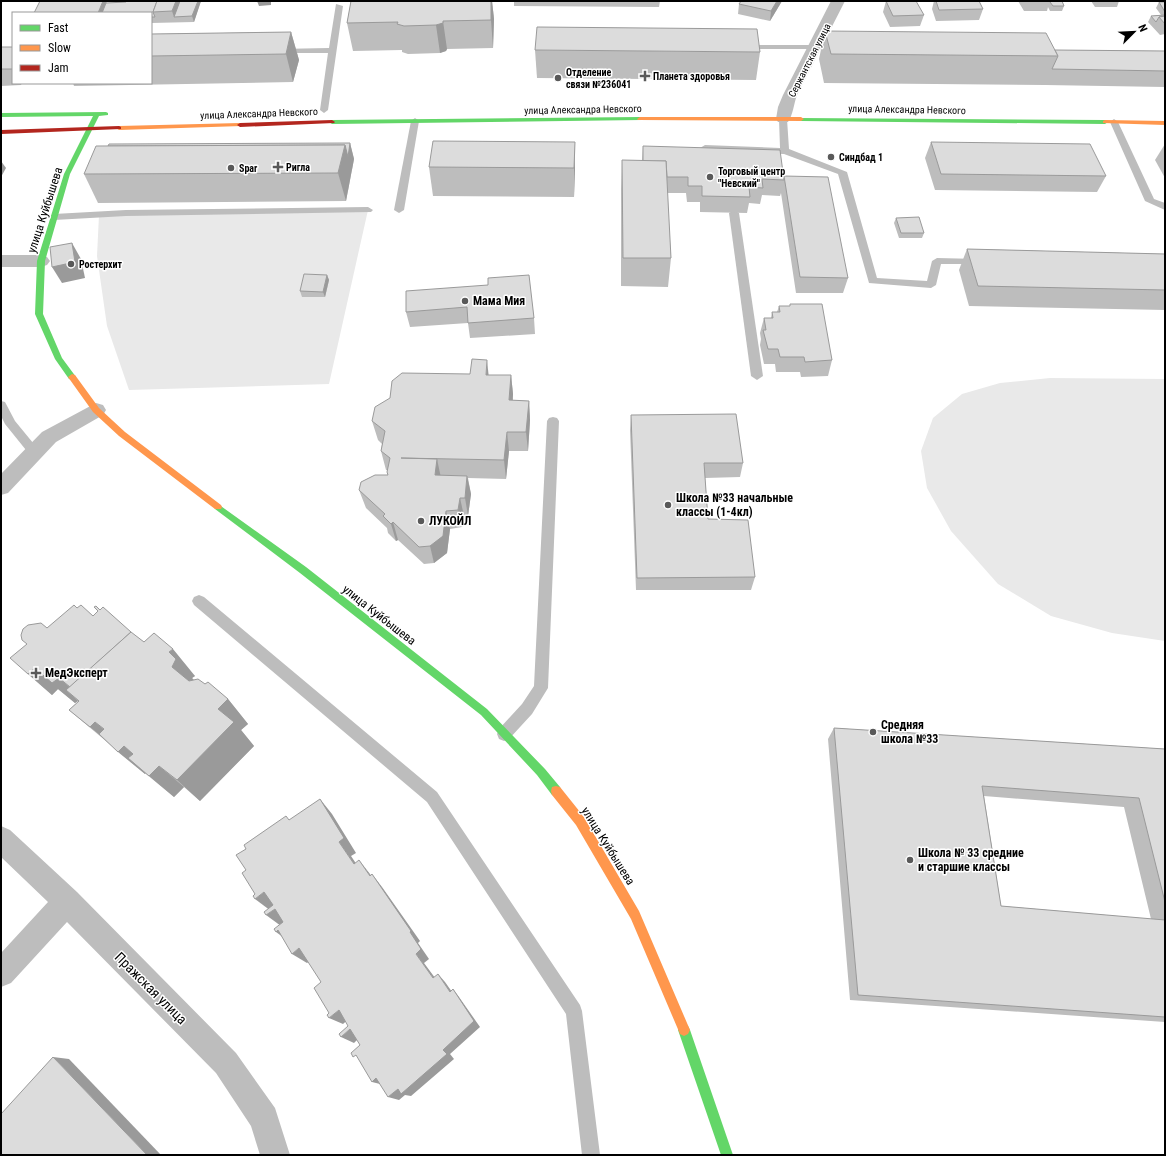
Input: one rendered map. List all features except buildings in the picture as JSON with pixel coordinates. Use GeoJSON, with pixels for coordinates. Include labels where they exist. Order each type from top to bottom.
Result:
{"type":"FeatureCollection","features":[{"type":"Feature","properties":{"kind":"main road","name":"улица Александра Невского"},"geometry":{"type":"LineString","coordinates":[[1,132],[785,110],[1165,123]]}},
{"type":"Feature","properties":{"kind":"main road","name":"улица Куйбышева"},"geometry":{"type":"LineString","coordinates":[[97,114],[67,174],[41,261],[39,314],[59,359],[96,410],[122,434],[182,481],[302,570],[484,712],[541,772],[580,821],[635,915],[688,1038],[728,1155]]}},
{"type":"Feature","properties":{"kind":"main road"},"geometry":{"type":"LineString","coordinates":[[1,115],[118,114]]}},
{"type":"Feature","properties":{"kind":"street","name":"Сержантская улица"},"geometry":{"type":"LineString","coordinates":[[785,110],[838,1]]}},
{"type":"Feature","properties":{"kind":"street"},"geometry":{"type":"LineString","coordinates":[[1,261],[41,261]]}},
{"type":"Feature","properties":{"kind":"street"},"geometry":{"type":"LineString","coordinates":[[1,487],[49,437],[96,410]]}},
{"type":"Feature","properties":{"kind":"street","name":"Пражская улица"},"geometry":{"type":"LineString","coordinates":[[1,839],[67,902],[226,1063],[264,1119],[275,1155]]}},
{"type":"Feature","properties":{"kind":"street"},"geometry":{"type":"LineString","coordinates":[[1,973],[67,902]]}},
{"type":"Feature","properties":{"kind":"lane"},"geometry":{"type":"LineString","coordinates":[[324,110],[339,6]]}},
{"type":"Feature","properties":{"kind":"lane"},"geometry":{"type":"LineString","coordinates":[[728,47],[816,47]]}},
{"type":"Feature","properties":{"kind":"lane"},"geometry":{"type":"LineString","coordinates":[[270,51],[333,50]]}},
{"type":"Feature","properties":{"kind":"lane"},"geometry":{"type":"LineString","coordinates":[[785,110],[783,139],[785,151]]}},
{"type":"Feature","properties":{"kind":"lane"},"geometry":{"type":"LineString","coordinates":[[399,210],[415,121]]}},
{"type":"Feature","properties":{"kind":"lane"},"geometry":{"type":"LineString","coordinates":[[1114,122],[1150,201],[1165,207]]}},
{"type":"Feature","properties":{"kind":"lane"},"geometry":{"type":"LineString","coordinates":[[696,148],[785,151],[842,172],[873,281],[931,284],[937,261],[992,263]]}},
{"type":"Feature","properties":{"kind":"lane"},"geometry":{"type":"LineString","coordinates":[[726,149],[728,159]]}},
{"type":"Feature","properties":{"kind":"lane"},"geometry":{"type":"LineString","coordinates":[[54,216],[126,213],[368,210]]}},
{"type":"Feature","properties":{"kind":"lane"},"geometry":{"type":"LineString","coordinates":[[734,213],[757,376]]}},
{"type":"Feature","properties":{"kind":"lane"},"geometry":{"type":"LineString","coordinates":[[1,405],[11,424],[34,452]]}},
{"type":"Feature","properties":{"kind":"lane"},"geometry":{"type":"LineString","coordinates":[[504,734],[527,709],[541,688],[553,421]]}},
{"type":"Feature","properties":{"kind":"lane"},"geometry":{"type":"LineString","coordinates":[[199,601],[432,797],[574,1011],[591,1155]]}},
{"type":"Feature","properties":{"kind":"shaded area"},"geometry":{"type":"Polygon","coordinates":[[[368,210],[329,384],[129,390],[107,326],[97,256],[99,215],[368,210]]]}},
{"type":"Feature","properties":{"kind":"shaded area"},"geometry":{"type":"Polygon","coordinates":[[[1050,378],[1165,379],[1165,641],[1112,633],[1051,616],[998,584],[951,531],[927,488],[921,451],[933,418],[962,394],[1000,383],[1050,378]]]}},
{"type":"Feature","properties":{"kind":"traffic: fast"},"geometry":{"type":"LineString","coordinates":[[72,377],[59,359],[39,314],[41,261],[67,174],[97,114]]}},
{"type":"Feature","properties":{"kind":"traffic: fast"},"geometry":{"type":"LineString","coordinates":[[1,115],[106,114]]}},
{"type":"Feature","properties":{"kind":"traffic: fast"},"geometry":{"type":"LineString","coordinates":[[332,122],[640,119]]}},
{"type":"Feature","properties":{"kind":"traffic: fast"},"geometry":{"type":"LineString","coordinates":[[801,119],[1105,122]]}},
{"type":"Feature","properties":{"kind":"traffic: fast"},"geometry":{"type":"LineString","coordinates":[[218,507],[303,570],[484,712],[541,772],[556,791]]}},
{"type":"Feature","properties":{"kind":"traffic: fast"},"geometry":{"type":"LineString","coordinates":[[684,1030],[727,1155]]}},
{"type":"Feature","properties":{"kind":"traffic: slow"},"geometry":{"type":"LineString","coordinates":[[640,119],[801,119]]}},
{"type":"Feature","properties":{"kind":"traffic: slow"},"geometry":{"type":"LineString","coordinates":[[1105,122],[1165,123]]}},
{"type":"Feature","properties":{"kind":"traffic: slow"},"geometry":{"type":"LineString","coordinates":[[119,128],[240,125]]}},
{"type":"Feature","properties":{"kind":"traffic: slow"},"geometry":{"type":"LineString","coordinates":[[72,377],[96,410],[122,434],[218,507]]}},
{"type":"Feature","properties":{"kind":"traffic: slow"},"geometry":{"type":"LineString","coordinates":[[556,791],[580,821],[635,915],[684,1030]]}},
{"type":"Feature","properties":{"kind":"traffic: jam"},"geometry":{"type":"LineString","coordinates":[[240,125],[332,122]]}},
{"type":"Feature","properties":{"kind":"traffic: jam"},"geometry":{"type":"LineString","coordinates":[[1,132],[119,128]]}},
{"type":"Feature","properties":{"kind":"place","name":"Планета здоровья"},"geometry":{"type":"Point","coordinates":[645,76]}},
{"type":"Feature","properties":{"kind":"place","name":"Отделение связи №236041"},"geometry":{"type":"Point","coordinates":[558,78]}},
{"type":"Feature","properties":{"kind":"place","name":"Синдбад 1"},"geometry":{"type":"Point","coordinates":[831,157]}},
{"type":"Feature","properties":{"kind":"place","name":"Ригла"},"geometry":{"type":"Point","coordinates":[278,167]}},
{"type":"Feature","properties":{"kind":"place","name":"Spar"},"geometry":{"type":"Point","coordinates":[231,168]}},
{"type":"Feature","properties":{"kind":"place","name":"Торговый центр \"Невский\""},"geometry":{"type":"Point","coordinates":[710,177]}},
{"type":"Feature","properties":{"kind":"place","name":"Ростерхит"},"geometry":{"type":"Point","coordinates":[71,264]}},
{"type":"Feature","properties":{"kind":"place","name":"Мама Мия"},"geometry":{"type":"Point","coordinates":[465,301]}},
{"type":"Feature","properties":{"kind":"place","name":"Школа №33 начальные классы (1-4кл)"},"geometry":{"type":"Point","coordinates":[668,505]}},
{"type":"Feature","properties":{"kind":"place","name":"ЛУКОЙЛ"},"geometry":{"type":"Point","coordinates":[421,521]}},
{"type":"Feature","properties":{"kind":"place","name":"МедЭксперт"},"geometry":{"type":"Point","coordinates":[36,673]}},
{"type":"Feature","properties":{"kind":"place","name":"Средняя школа №33"},"geometry":{"type":"Point","coordinates":[873,732]}},
{"type":"Feature","properties":{"kind":"place","name":"Школа № 33 средние и старшие классы"},"geometry":{"type":"Point","coordinates":[910,860]}}]}
